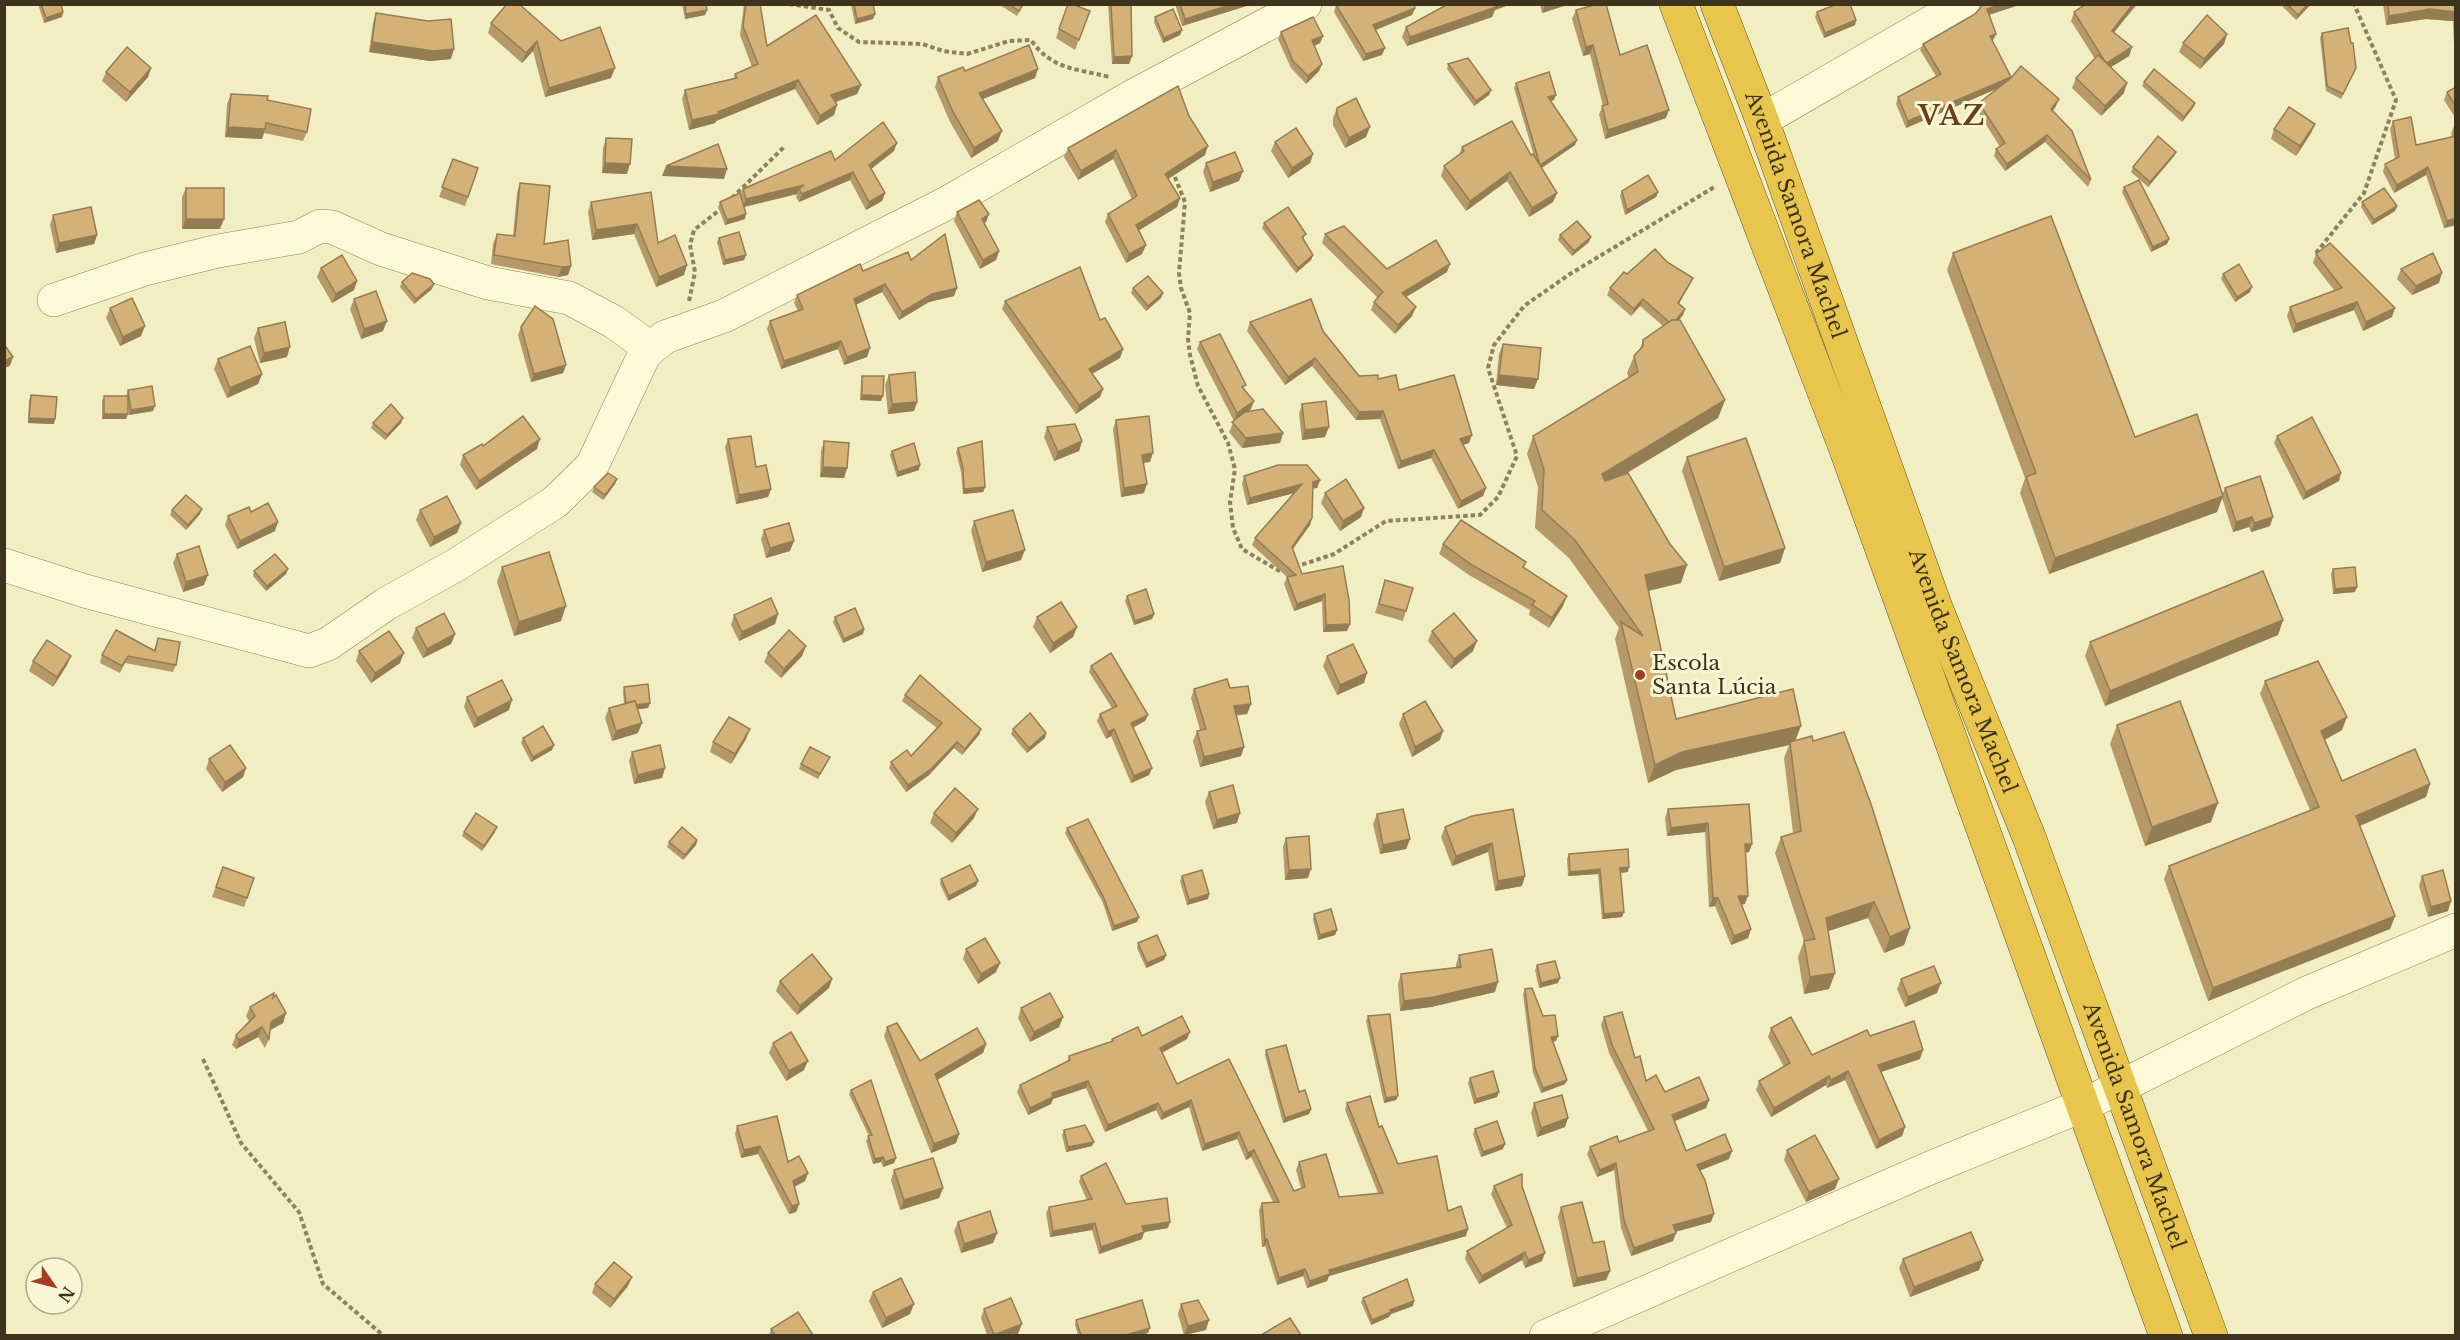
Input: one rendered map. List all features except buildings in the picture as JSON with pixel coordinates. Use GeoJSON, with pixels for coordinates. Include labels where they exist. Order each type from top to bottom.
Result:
{"type":"FeatureCollection","features":[{"type":"Feature","properties":{"kind":"highway","name":"Avenida Samora Machel"},"geometry":{"type":"LineString","coordinates":[[1676,4],[1841,436],[1916,649],[2166,1335]]}},
{"type":"Feature","properties":{"kind":"highway","name":"Avenida Samora Machel"},"geometry":{"type":"LineString","coordinates":[[1717,4],[1762,120],[1936,608],[2029,837],[2119,1089],[2211,1335]]}},
{"type":"Feature","properties":{"kind":"street"},"geometry":{"type":"LineString","coordinates":[[4,565],[85,591],[309,651],[328,644],[386,604],[456,565],[555,502],[591,466],[645,353],[665,337],[699,327],[947,203],[1132,96],[1305,4]]}},
{"type":"Feature","properties":{"kind":"street"},"geometry":{"type":"LineString","coordinates":[[1762,120],[1963,4]]}},
{"type":"Feature","properties":{"kind":"street"},"geometry":{"type":"LineString","coordinates":[[54,300],[145,268],[218,251],[299,237],[320,226],[332,227],[381,249],[488,283],[569,298],[614,322],[650,348]]}},
{"type":"Feature","properties":{"kind":"street"},"geometry":{"type":"LineString","coordinates":[[1546,1335],[1925,1170],[2084,1105],[2298,997],[2456,930]]}},
{"type":"Feature","properties":{"kind":"path"},"geometry":{"type":"LineString","coordinates":[[789,4],[830,10],[838,28],[859,42],[923,44],[943,51],[967,54],[1009,41],[1031,40],[1042,56],[1066,68],[1118,79],[1132,96]]}},
{"type":"Feature","properties":{"kind":"path"},"geometry":{"type":"LineString","coordinates":[[2316,253],[2364,193],[2396,100],[2354,4]]}},
{"type":"Feature","properties":{"kind":"path"},"geometry":{"type":"LineString","coordinates":[[731,199],[785,146]]}},
{"type":"Feature","properties":{"kind":"path"},"geometry":{"type":"LineString","coordinates":[[1169,165],[1185,202],[1179,273],[1181,288],[1190,313],[1188,339],[1190,355],[1198,386],[1228,443],[1235,469],[1230,502],[1233,528],[1242,549],[1281,572],[1334,554],[1386,521],[1480,515],[1498,497],[1517,456],[1488,368],[1494,345],[1524,306],[1570,274],[1741,171]]}},
{"type":"Feature","properties":{"kind":"path"},"geometry":{"type":"LineString","coordinates":[[699,327],[688,298],[695,272],[690,245],[694,230],[724,206]]}},
{"type":"Feature","properties":{"kind":"path"},"geometry":{"type":"LineString","coordinates":[[202,1059],[241,1143],[299,1212],[323,1284],[384,1335]]}},
{"type":"Feature","properties":{"kind":"place","name":"Escola Santa Lúcia"},"geometry":{"type":"Point","coordinates":[1640,675]}},
{"type":"Feature","properties":{"kind":"district","name":"VAZ"},"geometry":{"type":"Point","coordinates":[1952,116]}}]}
